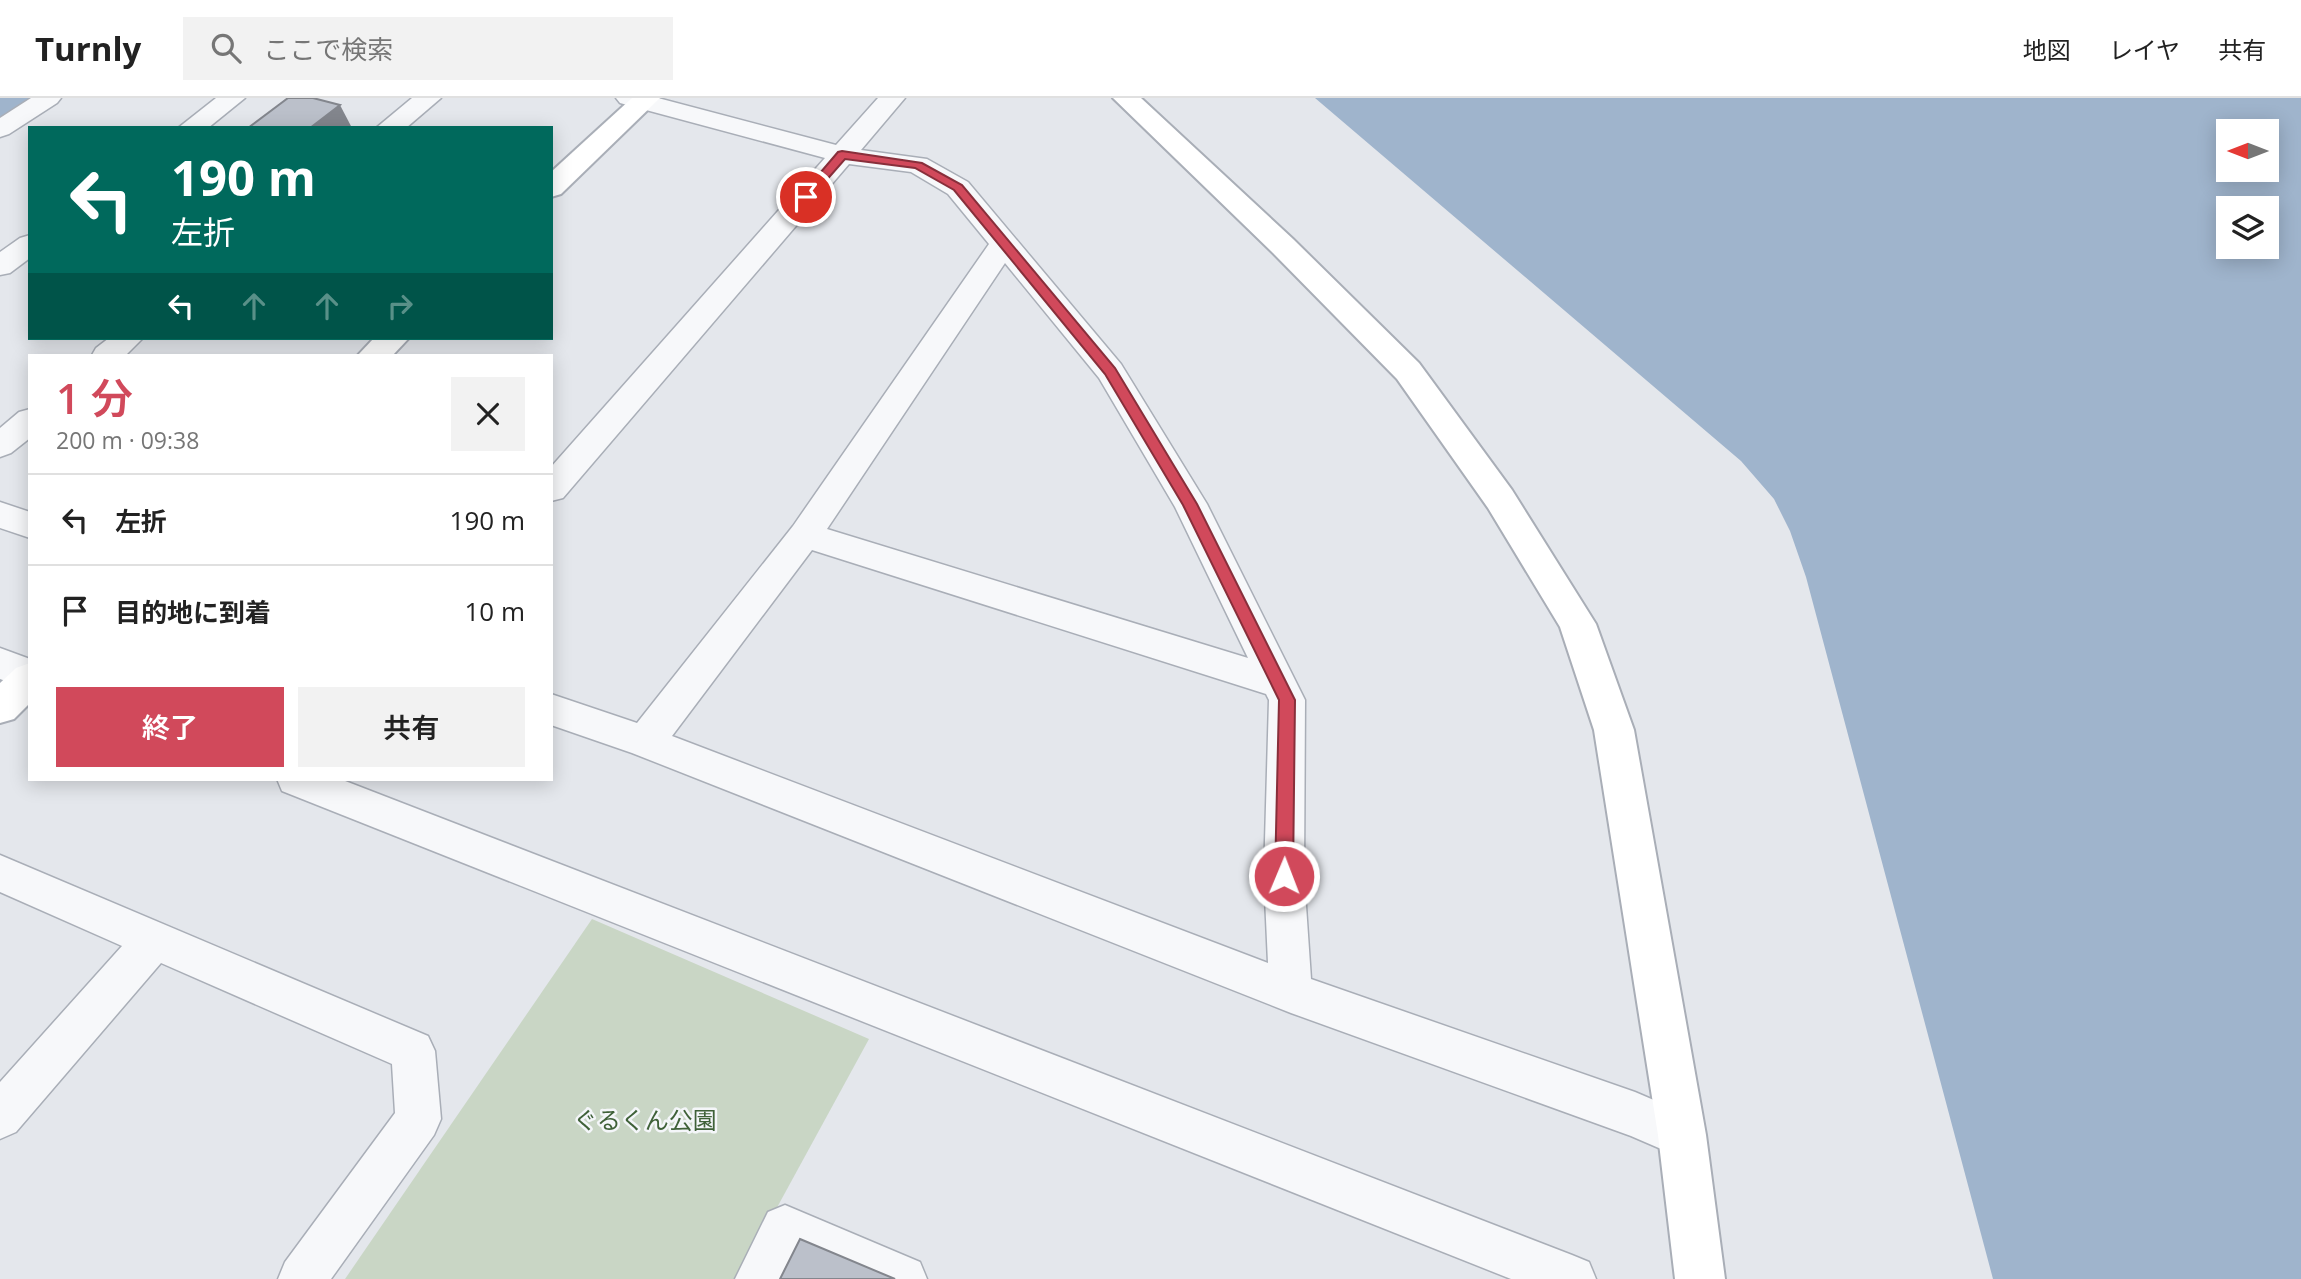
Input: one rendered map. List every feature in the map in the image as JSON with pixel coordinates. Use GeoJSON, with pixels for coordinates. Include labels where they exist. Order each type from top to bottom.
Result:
{"type":"FeatureCollection","features":[{"type":"Feature","properties":{"kind":"street"},"geometry":{"type":"LineString","coordinates":[[0,131],[48,98]]}},
{"type":"Feature","properties":{"kind":"street"},"geometry":{"type":"LineString","coordinates":[[194,126],[232,98]]}},
{"type":"Feature","properties":{"kind":"street"},"geometry":{"type":"LineString","coordinates":[[392,126],[428,98]]}},
{"type":"Feature","properties":{"kind":"street"},"geometry":{"type":"LineString","coordinates":[[553,487],[892,98]]}},
{"type":"Feature","properties":{"kind":"street"},"geometry":{"type":"LineString","coordinates":[[1126,98],[1283,246],[1408,371],[1500,499],[1577,624],[1614,730],[1682,1135],[1700,1279]]}},
{"type":"Feature","properties":{"kind":"street"},"geometry":{"type":"LineString","coordinates":[[553,186],[640,99],[842,155],[918,165],[958,188],[1110,371],[1190,504],[1287,700],[1284,876],[1291,992]]}},
{"type":"Feature","properties":{"kind":"street"},"geometry":{"type":"LineString","coordinates":[[0,131],[28,140]]}},
{"type":"Feature","properties":{"kind":"street"},"geometry":{"type":"LineString","coordinates":[[645,742],[805,535],[1004,243]]}},
{"type":"Feature","properties":{"kind":"street"},"geometry":{"type":"LineString","coordinates":[[0,266],[28,245]]}},
{"type":"Feature","properties":{"kind":"street"},"geometry":{"type":"LineString","coordinates":[[108,354],[126,340]]}},
{"type":"Feature","properties":{"kind":"street"},"geometry":{"type":"LineString","coordinates":[[375,354],[391,340]]}},
{"type":"Feature","properties":{"kind":"street"},"geometry":{"type":"LineString","coordinates":[[0,445],[28,422]]}},
{"type":"Feature","properties":{"kind":"street"},"geometry":{"type":"LineString","coordinates":[[0,515],[28,524]]}},
{"type":"Feature","properties":{"kind":"street"},"geometry":{"type":"LineString","coordinates":[[805,535],[1279,683]]}},
{"type":"Feature","properties":{"kind":"street"},"geometry":{"type":"LineString","coordinates":[[0,663],[28,676]]}},
{"type":"Feature","properties":{"kind":"street"},"geometry":{"type":"LineString","coordinates":[[0,707],[28,679]]}},
{"type":"Feature","properties":{"kind":"street"},"geometry":{"type":"LineString","coordinates":[[553,710],[645,742],[1291,992],[1635,1115],[1682,1135]]}},
{"type":"Feature","properties":{"kind":"street"},"geometry":{"type":"LineString","coordinates":[[301,781],[1572,1279]]}},
{"type":"Feature","properties":{"kind":"street"},"geometry":{"type":"LineString","coordinates":[[0,873],[412,1051],[418,1118],[302,1279]]}},
{"type":"Feature","properties":{"kind":"street"},"geometry":{"type":"LineString","coordinates":[[0,1116],[154,940]]}},
{"type":"Feature","properties":{"kind":"street"},"geometry":{"type":"LineString","coordinates":[[759,1279],[785,1230],[903,1279]]}},
{"type":"Feature","properties":{"kind":"green space","name":"ぐるくん公園"},"geometry":{"type":"Polygon","coordinates":[[[592,919],[869,1039],[738,1279],[345,1279],[592,919]]]}},
{"type":"Feature","properties":{"kind":"water"},"geometry":{"type":"Polygon","coordinates":[[[1315,98],[2301,98],[2301,1279],[1993,1279],[1806,577],[1790,531],[1774,499],[1741,461],[1315,98]]]}},
{"type":"Feature","properties":{"kind":"building"},"geometry":{"type":"Polygon","coordinates":[[[288,98],[313,98],[340,105],[313,126],[251,126],[288,98]]]}},
{"type":"Feature","properties":{"kind":"building"},"geometry":{"type":"Polygon","coordinates":[[[800,1239],[895,1279],[780,1279],[800,1239]]]}},
{"type":"Feature","properties":{"kind":"waterway"},"geometry":{"type":"LineString","coordinates":[[0,108],[15,98]]}},
{"type":"Feature","properties":{"kind":"route"},"geometry":{"type":"LineString","coordinates":[[806,197],[842,155],[918,165],[958,188],[1110,371],[1190,504],[1287,700],[1284,876]]}}]}
